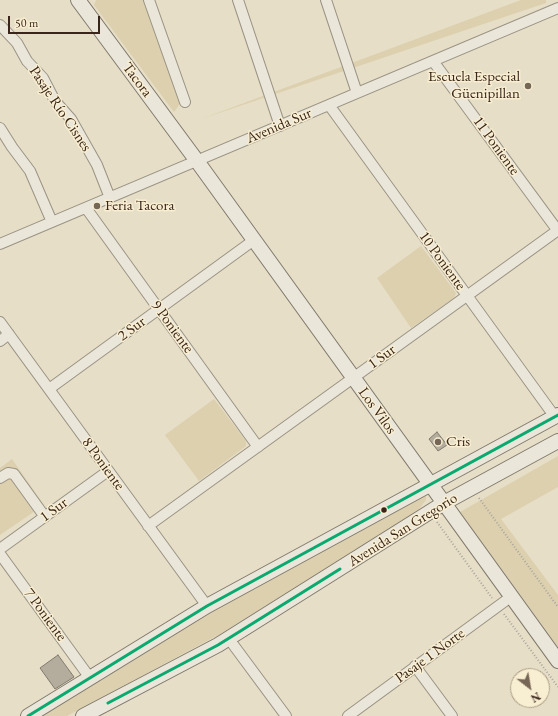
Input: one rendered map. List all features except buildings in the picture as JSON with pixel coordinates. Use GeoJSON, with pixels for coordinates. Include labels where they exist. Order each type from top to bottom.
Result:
{"type":"FeatureCollection","features":[{"type":"Feature","properties":{"kind":"main road","name":"Tacora"},"geometry":{"type":"LineString","coordinates":[[78,0],[197,160]]}},
{"type":"Feature","properties":{"kind":"main road","name":"Los Vilos"},"geometry":{"type":"LineString","coordinates":[[197,160],[558,661]]}},
{"type":"Feature","properties":{"kind":"main road","name":"Avenida San Gregorio"},"geometry":{"type":"LineString","coordinates":[[28,716],[207,606],[556,416]]}},
{"type":"Feature","properties":{"kind":"main road","name":"Avenida San Gregorio"},"geometry":{"type":"LineString","coordinates":[[83,716],[229,639],[444,503],[558,441]]}},
{"type":"Feature","properties":{"kind":"street"},"geometry":{"type":"LineString","coordinates":[[149,0],[185,102]]}},
{"type":"Feature","properties":{"kind":"street"},"geometry":{"type":"LineString","coordinates":[[238,0],[280,126]]}},
{"type":"Feature","properties":{"kind":"street"},"geometry":{"type":"LineString","coordinates":[[326,0],[357,93]]}},
{"type":"Feature","properties":{"kind":"street"},"geometry":{"type":"LineString","coordinates":[[555,0],[558,8]]}},
{"type":"Feature","properties":{"kind":"street","name":"Avenida Sur"},"geometry":{"type":"LineString","coordinates":[[0,244],[558,8]]}},
{"type":"Feature","properties":{"kind":"street","name":"Pasaje Río Cisnes"},"geometry":{"type":"LineString","coordinates":[[0,25],[17,43],[27,60],[43,78],[55,101],[70,120],[97,165],[110,198]]}},
{"type":"Feature","properties":{"kind":"street","name":"11 Poniente"},"geometry":{"type":"LineString","coordinates":[[433,61],[558,231]]}},
{"type":"Feature","properties":{"kind":"street","name":"10 Poniente"},"geometry":{"type":"LineString","coordinates":[[329,105],[556,416]]}},
{"type":"Feature","properties":{"kind":"street"},"geometry":{"type":"LineString","coordinates":[[0,128],[30,171],[52,222]]}},
{"type":"Feature","properties":{"kind":"street","name":"9 Poniente"},"geometry":{"type":"LineString","coordinates":[[86,208],[258,447]]}},
{"type":"Feature","properties":{"kind":"street","name":"1 Sur"},"geometry":{"type":"LineString","coordinates":[[148,526],[558,231]]}},
{"type":"Feature","properties":{"kind":"street","name":"2 Sur"},"geometry":{"type":"LineString","coordinates":[[49,389],[254,240]]}},
{"type":"Feature","properties":{"kind":"street","name":"8 Poniente"},"geometry":{"type":"LineString","coordinates":[[0,322],[207,606]]}},
{"type":"Feature","properties":{"kind":"street"},"geometry":{"type":"LineString","coordinates":[[0,341],[9,334]]}},
{"type":"Feature","properties":{"kind":"street","name":"1 Sur"},"geometry":{"type":"LineString","coordinates":[[0,549],[108,471]]}},
{"type":"Feature","properties":{"kind":"street"},"geometry":{"type":"LineString","coordinates":[[0,478],[8,473],[14,474],[45,517]]}},
{"type":"Feature","properties":{"kind":"street","name":"7 Poniente"},"geometry":{"type":"LineString","coordinates":[[0,554],[90,678]]}},
{"type":"Feature","properties":{"kind":"street","name":"Pasaje 1 Norte"},"geometry":{"type":"LineString","coordinates":[[348,716],[512,596]]}},
{"type":"Feature","properties":{"kind":"street"},"geometry":{"type":"LineString","coordinates":[[229,639],[286,716]]}},
{"type":"Feature","properties":{"kind":"street"},"geometry":{"type":"LineString","coordinates":[[415,666],[452,716]]}},
{"type":"Feature","properties":{"kind":"path"},"geometry":{"type":"LineString","coordinates":[[478,496],[558,607]]}},
{"type":"Feature","properties":{"kind":"shaded area"},"geometry":{"type":"Polygon","coordinates":[[[96,0],[146,0],[180,104],[174,112],[94,5],[96,0]]]}},
{"type":"Feature","properties":{"kind":"shaded area"},"geometry":{"type":"Polygon","coordinates":[[[521,0],[546,0],[546,3],[201,119],[521,0]]]}},
{"type":"Feature","properties":{"kind":"shaded area"},"geometry":{"type":"Polygon","coordinates":[[[421,246],[456,293],[454,298],[411,328],[377,278],[421,246]]]}},
{"type":"Feature","properties":{"kind":"shaded area"},"geometry":{"type":"Polygon","coordinates":[[[214,399],[246,441],[246,446],[199,481],[165,435],[214,399]]]}},
{"type":"Feature","properties":{"kind":"shaded area"},"geometry":{"type":"Polygon","coordinates":[[[558,456],[558,487],[501,519],[558,595],[558,647],[460,512],[558,456]]]}},
{"type":"Feature","properties":{"kind":"shaded area"},"geometry":{"type":"Polygon","coordinates":[[[12,459],[44,505],[0,535],[0,468],[12,459]]]}},
{"type":"Feature","properties":{"kind":"shaded area"},"geometry":{"type":"Polygon","coordinates":[[[422,496],[426,496],[426,500],[419,509],[407,518],[220,634],[67,716],[36,716],[213,609],[422,496]]]}},
{"type":"Feature","properties":{"kind":"transit line"},"geometry":{"type":"LineString","coordinates":[[28,716],[207,606],[558,415]]}},
{"type":"Feature","properties":{"kind":"transit line"},"geometry":{"type":"LineString","coordinates":[[108,703],[218,645],[340,569]]}},
{"type":"Feature","properties":{"kind":"place","name":"Escuela Especial Güenipillan"},"geometry":{"type":"Point","coordinates":[528,86]}},
{"type":"Feature","properties":{"kind":"place","name":"Feria Tacora"},"geometry":{"type":"Point","coordinates":[97,206]}},
{"type":"Feature","properties":{"kind":"place","name":"Cris"},"geometry":{"type":"Point","coordinates":[438,442]}}]}
